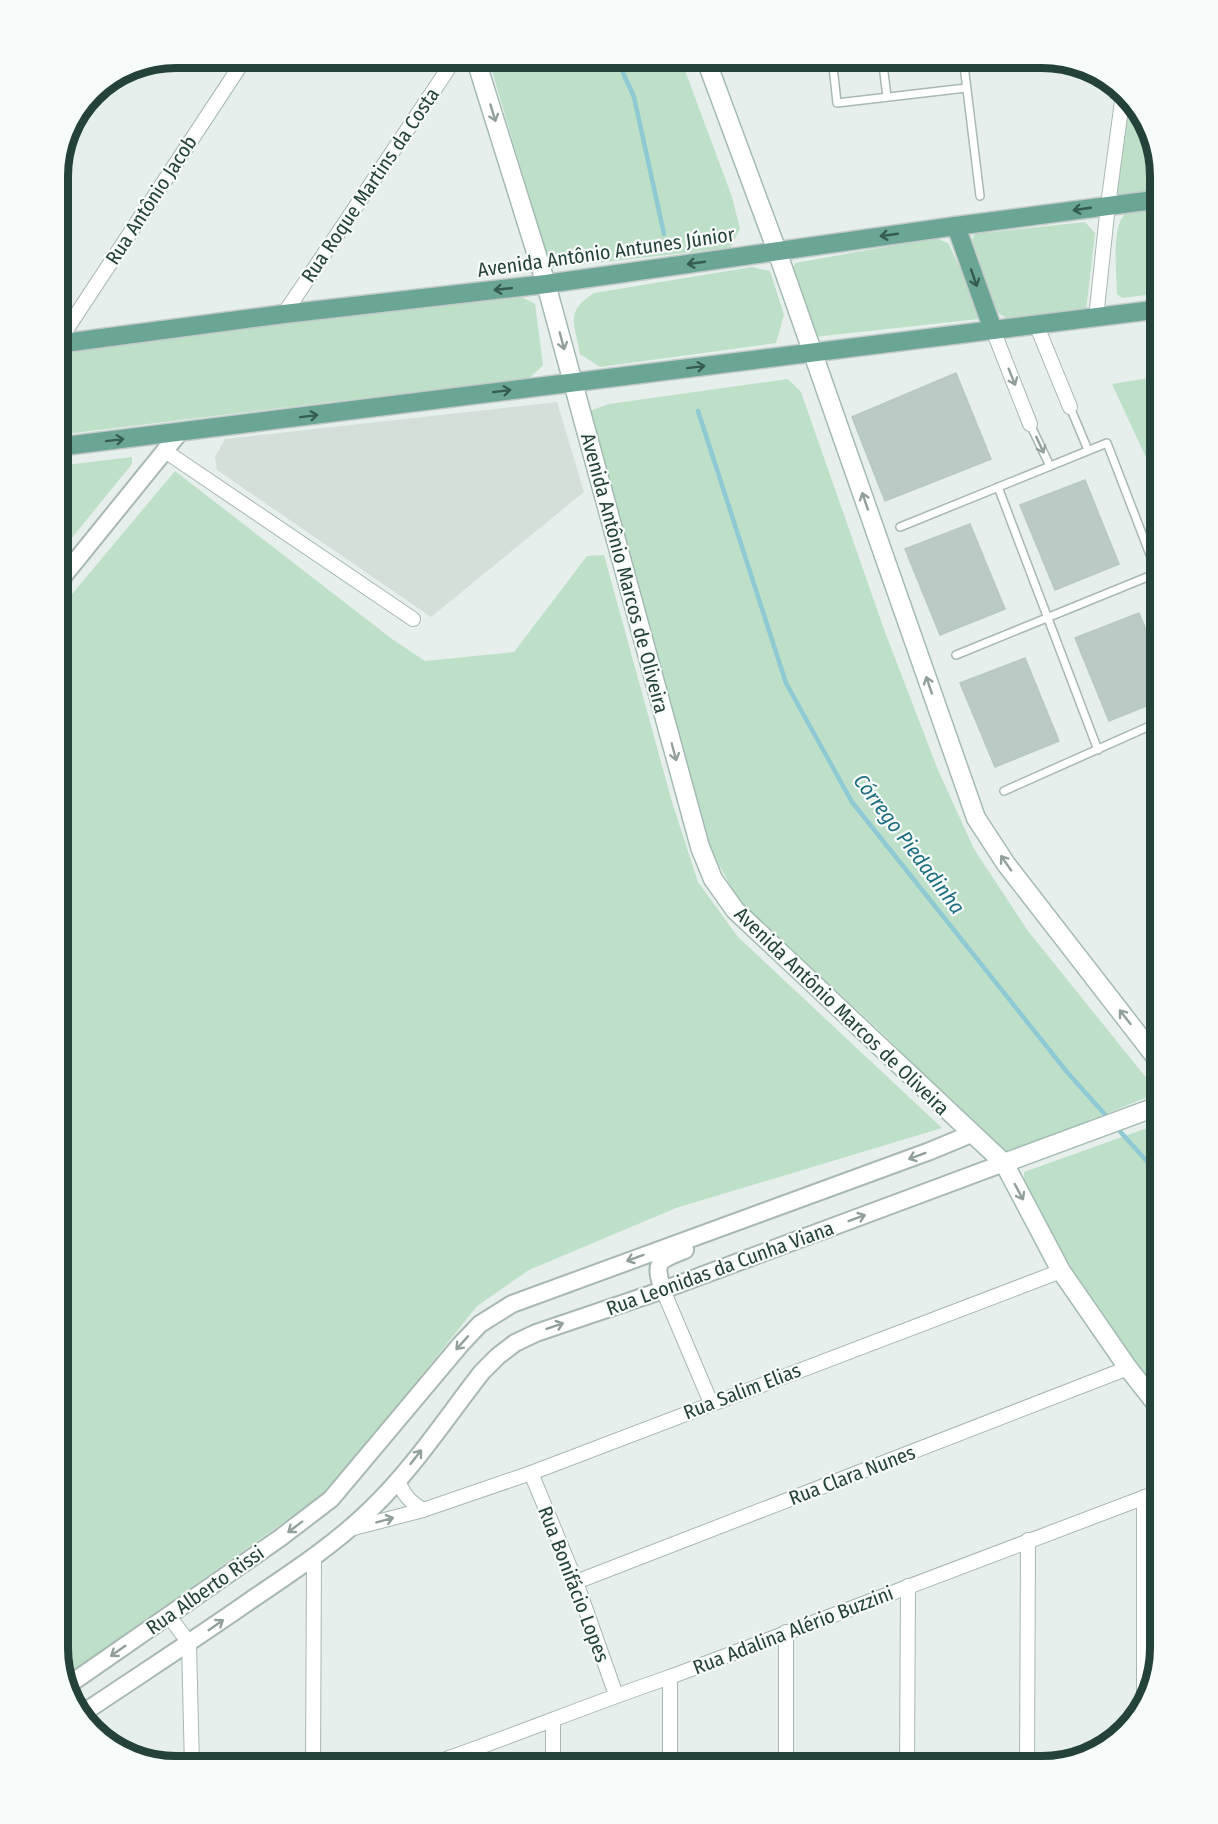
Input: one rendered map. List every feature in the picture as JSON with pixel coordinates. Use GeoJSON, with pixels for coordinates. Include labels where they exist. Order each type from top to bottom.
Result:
{"type":"FeatureCollection","features":[{"type":"Feature","properties":{"kind":"main road","name":"Avenida Antônio Marcos de Oliveira"},"geometry":{"type":"LineString","coordinates":[[478,68],[546,284],[700,847],[712,879],[735,910],[1004,1163],[1061,1271],[1150,1396]]}},
{"type":"Feature","properties":{"kind":"main road"},"geometry":{"type":"LineString","coordinates":[[709,68],[777,251],[976,818],[1006,864],[1150,1050]]}},
{"type":"Feature","properties":{"kind":"main road","name":"Avenida Antônio Antunes Júnior"},"geometry":{"type":"LineString","coordinates":[[68,343],[284,314],[546,284],[1150,200]]}},
{"type":"Feature","properties":{"kind":"main road"},"geometry":{"type":"LineString","coordinates":[[956,226],[993,330]]}},
{"type":"Feature","properties":{"kind":"main road"},"geometry":{"type":"LineString","coordinates":[[68,446],[1150,311]]}},
{"type":"Feature","properties":{"kind":"main road","name":"Rua Leonidas da Cunha Viana"},"geometry":{"type":"LineString","coordinates":[[1004,1163],[1150,1109]]}},
{"type":"Feature","properties":{"kind":"street","name":"Rua Antônio Jacob"},"geometry":{"type":"LineString","coordinates":[[68,327],[239,68]]}},
{"type":"Feature","properties":{"kind":"street","name":"Rua Roque Martins da Costa"},"geometry":{"type":"LineString","coordinates":[[284,314],[449,68]]}},
{"type":"Feature","properties":{"kind":"street"},"geometry":{"type":"LineString","coordinates":[[1096,318],[1122,102]]}},
{"type":"Feature","properties":{"kind":"street"},"geometry":{"type":"LineString","coordinates":[[1036,324],[1070,407]]}},
{"type":"Feature","properties":{"kind":"street"},"geometry":{"type":"LineString","coordinates":[[993,330],[1030,424]]}},
{"type":"Feature","properties":{"kind":"street"},"geometry":{"type":"LineString","coordinates":[[68,570],[180,432]]}},
{"type":"Feature","properties":{"kind":"street"},"geometry":{"type":"LineString","coordinates":[[165,450],[413,620]]}},
{"type":"Feature","properties":{"kind":"street","name":"Rua Leonidas da Cunha Viana"},"geometry":{"type":"LineString","coordinates":[[341,1490],[461,1344],[480,1324],[512,1304],[971,1134]]}},
{"type":"Feature","properties":{"kind":"street","name":"Rua Leonidas da Cunha Viana"},"geometry":{"type":"LineString","coordinates":[[348,1530],[371,1510],[398,1480],[482,1372],[498,1356],[515,1344],[537,1333],[663,1290],[1004,1163]]}},
{"type":"Feature","properties":{"kind":"street"},"geometry":{"type":"LineString","coordinates":[[711,1403],[663,1290],[657,1270],[666,1258],[710,1241],[722,1226]]}},
{"type":"Feature","properties":{"kind":"street","name":"Rua Salim Elias"},"geometry":{"type":"LineString","coordinates":[[348,1530],[423,1510],[531,1473],[1061,1271]]}},
{"type":"Feature","properties":{"kind":"street","name":"Rua Clara Nunes"},"geometry":{"type":"LineString","coordinates":[[576,1582],[1128,1368]]}},
{"type":"Feature","properties":{"kind":"street","name":"Rua Bonifácio Lopes"},"geometry":{"type":"LineString","coordinates":[[531,1473],[576,1582],[616,1695]]}},
{"type":"Feature","properties":{"kind":"street"},"geometry":{"type":"LineString","coordinates":[[398,1480],[411,1503],[423,1510]]}},
{"type":"Feature","properties":{"kind":"street","name":"Rua Alberto Rissi"},"geometry":{"type":"LineString","coordinates":[[73,1682],[280,1538],[341,1490]]}},
{"type":"Feature","properties":{"kind":"street","name":"Rua Adalina Alério Buzzini"},"geometry":{"type":"LineString","coordinates":[[457,1756],[1150,1495]]}},
{"type":"Feature","properties":{"kind":"street"},"geometry":{"type":"LineString","coordinates":[[1144,1497],[1144,1684]]}},
{"type":"Feature","properties":{"kind":"street","name":"Rua Alberto Rissi"},"geometry":{"type":"LineString","coordinates":[[87,1710],[314,1557],[348,1530]]}},
{"type":"Feature","properties":{"kind":"street"},"geometry":{"type":"LineString","coordinates":[[1027,1756],[1028,1540]]}},
{"type":"Feature","properties":{"kind":"street"},"geometry":{"type":"LineString","coordinates":[[313,1756],[314,1557]]}},
{"type":"Feature","properties":{"kind":"street"},"geometry":{"type":"LineString","coordinates":[[907,1756],[908,1586]]}},
{"type":"Feature","properties":{"kind":"street"},"geometry":{"type":"LineString","coordinates":[[169,1616],[189,1643],[192,1756]]}},
{"type":"Feature","properties":{"kind":"street"},"geometry":{"type":"LineString","coordinates":[[786,1632],[786,1756]]}},
{"type":"Feature","properties":{"kind":"street"},"geometry":{"type":"LineString","coordinates":[[670,1677],[670,1756]]}},
{"type":"Feature","properties":{"kind":"street"},"geometry":{"type":"LineString","coordinates":[[553,1720],[553,1756]]}},
{"type":"Feature","properties":{"kind":"lane"},"geometry":{"type":"LineString","coordinates":[[833,68],[837,103],[966,88]]}},
{"type":"Feature","properties":{"kind":"lane"},"geometry":{"type":"LineString","coordinates":[[883,68],[887,97]]}},
{"type":"Feature","properties":{"kind":"lane"},"geometry":{"type":"LineString","coordinates":[[964,68],[980,196]]}},
{"type":"Feature","properties":{"kind":"lane"},"geometry":{"type":"LineString","coordinates":[[1070,407],[1088,450]]}},
{"type":"Feature","properties":{"kind":"lane"},"geometry":{"type":"LineString","coordinates":[[1030,424],[1050,466]]}},
{"type":"Feature","properties":{"kind":"lane"},"geometry":{"type":"LineString","coordinates":[[900,527],[1107,443],[1150,555]]}},
{"type":"Feature","properties":{"kind":"lane"},"geometry":{"type":"LineString","coordinates":[[998,487],[1098,750]]}},
{"type":"Feature","properties":{"kind":"lane"},"geometry":{"type":"LineString","coordinates":[[956,655],[1150,576]]}},
{"type":"Feature","properties":{"kind":"lane"},"geometry":{"type":"LineString","coordinates":[[1004,791],[1150,726]]}},
{"type":"Feature","properties":{"kind":"shaded area"},"geometry":{"type":"Polygon","coordinates":[[[557,402],[584,492],[431,617],[217,470],[215,457],[225,439],[557,402]]]}},
{"type":"Feature","properties":{"kind":"green space"},"geometry":{"type":"Polygon","coordinates":[[[491,68],[684,68],[732,197],[740,229],[730,248],[550,268],[491,68]]]}},
{"type":"Feature","properties":{"kind":"green space"},"geometry":{"type":"Polygon","coordinates":[[[1127,109],[1136,122],[1147,148],[1150,162],[1150,193],[1115,198],[1127,109]]]}},
{"type":"Feature","properties":{"kind":"green space"},"geometry":{"type":"Polygon","coordinates":[[[1150,209],[1150,294],[1122,298],[1117,294],[1116,250],[1119,226],[1122,217],[1128,212],[1150,209]]]}},
{"type":"Feature","properties":{"kind":"green space"},"geometry":{"type":"Polygon","coordinates":[[[1085,222],[1095,233],[1086,311],[1008,319],[995,311],[971,245],[974,234],[1085,222]]]}},
{"type":"Feature","properties":{"kind":"green space"},"geometry":{"type":"Polygon","coordinates":[[[935,238],[948,243],[978,305],[979,319],[814,337],[791,275],[795,263],[935,238]]]}},
{"type":"Feature","properties":{"kind":"green space"},"geometry":{"type":"Polygon","coordinates":[[[752,267],[770,271],[784,315],[776,343],[600,367],[580,354],[574,327],[575,313],[578,306],[594,293],[752,267]]]}},
{"type":"Feature","properties":{"kind":"green space"},"geometry":{"type":"Polygon","coordinates":[[[518,295],[535,304],[543,365],[530,378],[68,434],[68,351],[518,295]]]}},
{"type":"Feature","properties":{"kind":"green space"},"geometry":{"type":"Polygon","coordinates":[[[1150,378],[1150,466],[1112,384],[1150,378]]]}},
{"type":"Feature","properties":{"kind":"green space"},"geometry":{"type":"Polygon","coordinates":[[[788,379],[801,392],[885,632],[938,770],[974,849],[1028,931],[1150,1083],[1150,1096],[1005,1155],[880,1031],[740,903],[712,852],[589,411],[609,404],[788,379]]]}},
{"type":"Feature","properties":{"kind":"green space"},"geometry":{"type":"Polygon","coordinates":[[[132,457],[132,464],[68,543],[68,465],[132,457]]]}},
{"type":"Feature","properties":{"kind":"green space"},"geometry":{"type":"Polygon","coordinates":[[[175,471],[392,639],[425,661],[514,652],[587,556],[604,555],[672,802],[698,882],[738,937],[942,1128],[676,1208],[529,1270],[477,1306],[331,1489],[70,1672],[68,1662],[68,599],[175,471]]]}},
{"type":"Feature","properties":{"kind":"green space"},"geometry":{"type":"Polygon","coordinates":[[[1150,1127],[1150,1385],[1100,1318],[1024,1184],[1024,1172],[1150,1127]]]}},
{"type":"Feature","properties":{"kind":"building"},"geometry":{"type":"Polygon","coordinates":[[[956,373],[991,459],[885,501],[852,417],[956,373]]]}},
{"type":"Feature","properties":{"kind":"building"},"geometry":{"type":"Polygon","coordinates":[[[1085,480],[1119,564],[1055,590],[1020,505],[1085,480]]]}},
{"type":"Feature","properties":{"kind":"building"},"geometry":{"type":"Polygon","coordinates":[[[970,524],[1005,609],[940,635],[905,549],[970,524]]]}},
{"type":"Feature","properties":{"kind":"building"},"geometry":{"type":"Polygon","coordinates":[[[1139,613],[1150,640],[1150,704],[1109,721],[1075,638],[1139,613]]]}},
{"type":"Feature","properties":{"kind":"building"},"geometry":{"type":"Polygon","coordinates":[[[1025,658],[1059,741],[995,767],[960,683],[1025,658]]]}},
{"type":"Feature","properties":{"kind":"waterway","name":"Córrego Piedadinha"},"geometry":{"type":"LineString","coordinates":[[621,68],[634,97],[664,234]]}},
{"type":"Feature","properties":{"kind":"waterway","name":"Córrego Piedadinha"},"geometry":{"type":"LineString","coordinates":[[698,411],[786,683],[852,802],[1067,1072],[1109,1119]]}},
{"type":"Feature","properties":{"kind":"waterway","name":"Córrego Piedadinha"},"geometry":{"type":"LineString","coordinates":[[1117,1128],[1150,1165]]}}]}
